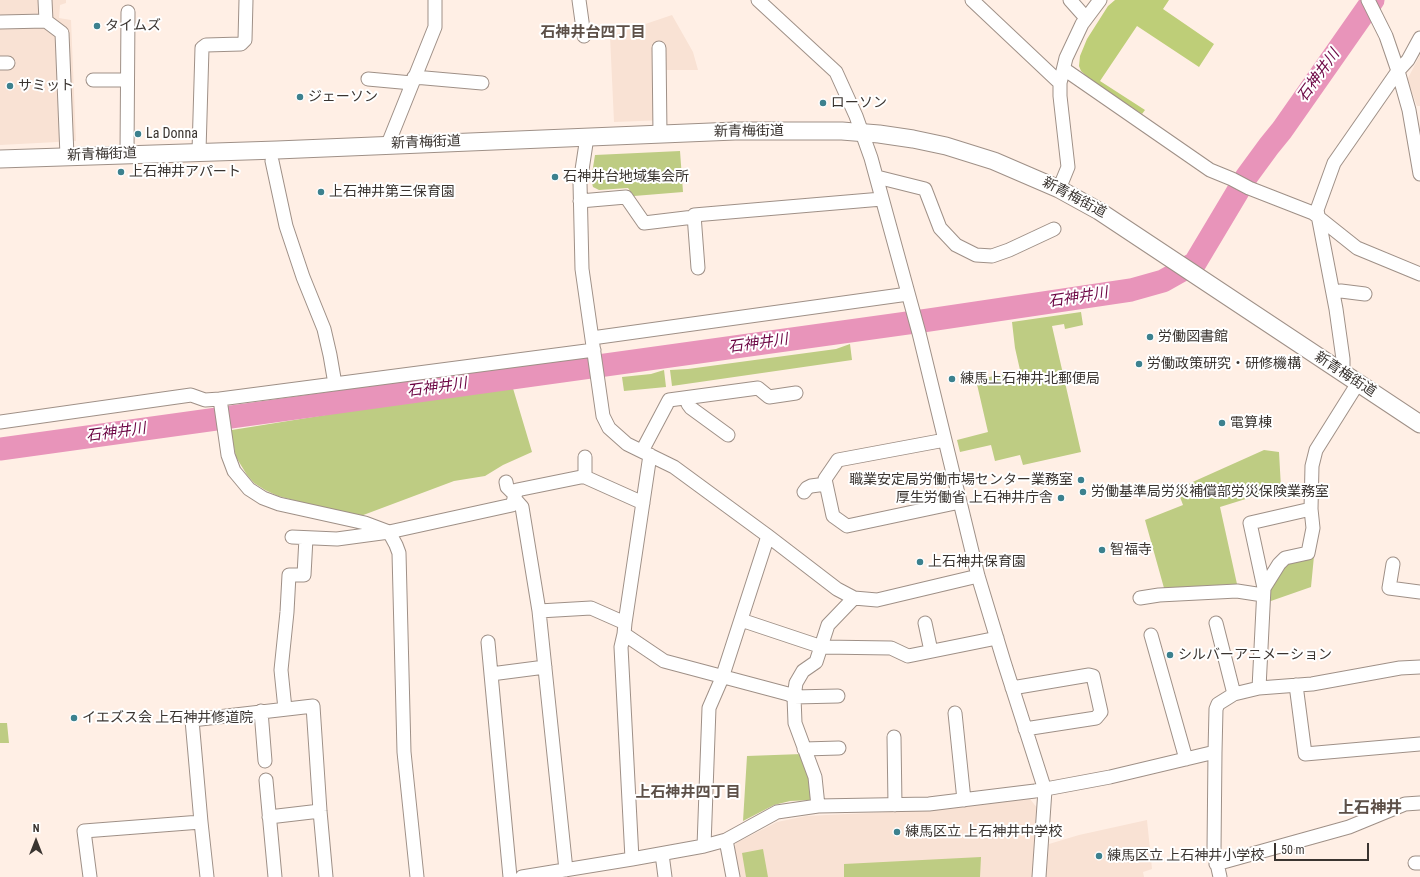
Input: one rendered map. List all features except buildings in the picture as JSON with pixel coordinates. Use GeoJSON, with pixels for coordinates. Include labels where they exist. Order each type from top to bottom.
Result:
{"type":"FeatureCollection","features":[{"type":"Feature","properties":{"kind":"main road","name":"新青梅街道"},"geometry":{"type":"LineString","coordinates":[[0,159],[199,151],[276,150],[388,144],[735,131],[862,132],[913,139],[946,146],[994,161],[1059,189],[1099,211],[1420,424]]}},
{"type":"Feature","properties":{"kind":"street"},"geometry":{"type":"LineString","coordinates":[[45,0],[46,21]]}},
{"type":"Feature","properties":{"kind":"street"},"geometry":{"type":"LineString","coordinates":[[199,151],[202,48],[206,45],[241,44],[246,40],[246,0]]}},
{"type":"Feature","properties":{"kind":"street"},"geometry":{"type":"LineString","coordinates":[[388,144],[435,27],[435,0]]}},
{"type":"Feature","properties":{"kind":"street"},"geometry":{"type":"LineString","coordinates":[[579,0],[584,36]]}},
{"type":"Feature","properties":{"kind":"street"},"geometry":{"type":"LineString","coordinates":[[758,0],[836,72],[862,132],[877,177],[918,329],[978,576],[1045,790],[1040,877]]}},
{"type":"Feature","properties":{"kind":"street"},"geometry":{"type":"LineString","coordinates":[[972,0],[1060,83]]}},
{"type":"Feature","properties":{"kind":"street"},"geometry":{"type":"LineString","coordinates":[[1070,0],[1086,18]]}},
{"type":"Feature","properties":{"kind":"street"},"geometry":{"type":"LineString","coordinates":[[1059,189],[1068,167],[1060,96],[1060,83],[1066,58],[1082,24],[1100,0]]}},
{"type":"Feature","properties":{"kind":"street"},"geometry":{"type":"LineString","coordinates":[[1368,0],[1386,36],[1398,71],[1415,112],[1414,135],[1420,174]]}},
{"type":"Feature","properties":{"kind":"street"},"geometry":{"type":"LineString","coordinates":[[127,154],[126,80],[128,12]]}},
{"type":"Feature","properties":{"kind":"street"},"geometry":{"type":"LineString","coordinates":[[0,22],[46,21],[62,33],[62,131],[67,156]]}},
{"type":"Feature","properties":{"kind":"street"},"geometry":{"type":"LineString","coordinates":[[1343,373],[1343,359],[1333,292],[1317,210],[1334,163],[1398,71],[1408,60],[1420,38]]}},
{"type":"Feature","properties":{"kind":"street"},"geometry":{"type":"LineString","coordinates":[[659,48],[660,134]]}},
{"type":"Feature","properties":{"kind":"street"},"geometry":{"type":"LineString","coordinates":[[1064,69],[1210,170],[1249,188],[1313,213],[1357,248],[1420,274]]}},
{"type":"Feature","properties":{"kind":"street"},"geometry":{"type":"LineString","coordinates":[[93,80],[126,80]]}},
{"type":"Feature","properties":{"kind":"street"},"geometry":{"type":"LineString","coordinates":[[368,80],[482,83]]}},
{"type":"Feature","properties":{"kind":"street"},"geometry":{"type":"LineString","coordinates":[[587,137],[580,183],[582,269],[603,416],[609,428],[627,444],[674,467],[768,536],[837,590],[854,598],[877,600],[978,576]]}},
{"type":"Feature","properties":{"kind":"street"},"geometry":{"type":"LineString","coordinates":[[272,161],[286,226],[303,277],[324,329],[335,384]]}},
{"type":"Feature","properties":{"kind":"street"},"geometry":{"type":"LineString","coordinates":[[877,177],[926,189],[940,228],[956,245],[976,255],[992,256],[1009,250],[1054,228]]}},
{"type":"Feature","properties":{"kind":"street"},"geometry":{"type":"LineString","coordinates":[[580,201],[626,197],[644,223],[694,217],[694,215],[882,199]]}},
{"type":"Feature","properties":{"kind":"street"},"geometry":{"type":"LineString","coordinates":[[694,217],[698,268]]}},
{"type":"Feature","properties":{"kind":"street"},"geometry":{"type":"LineString","coordinates":[[1333,292],[1341,291],[1365,294]]}},
{"type":"Feature","properties":{"kind":"street"},"geometry":{"type":"LineString","coordinates":[[0,422],[191,395],[205,400],[220,399],[593,348],[908,294]]}},
{"type":"Feature","properties":{"kind":"street"},"geometry":{"type":"LineString","coordinates":[[1264,591],[1279,564],[1285,558],[1308,553],[1313,528],[1311,509],[1312,466],[1316,450],[1358,383]]}},
{"type":"Feature","properties":{"kind":"street"},"geometry":{"type":"LineString","coordinates":[[632,859],[621,647],[643,503],[646,453],[669,400],[758,388],[769,397],[796,393]]}},
{"type":"Feature","properties":{"kind":"street"},"geometry":{"type":"LineString","coordinates":[[689,398],[688,404],[691,408],[728,435]]}},
{"type":"Feature","properties":{"kind":"street"},"geometry":{"type":"LineString","coordinates":[[220,399],[228,455],[234,471],[249,489],[263,498],[279,504],[365,523],[389,532],[396,545],[399,553],[404,752],[417,877]]}},
{"type":"Feature","properties":{"kind":"street"},"geometry":{"type":"LineString","coordinates":[[945,440],[838,460],[825,479],[833,516],[847,526],[960,502]]}},
{"type":"Feature","properties":{"kind":"street"},"geometry":{"type":"LineString","coordinates":[[585,457],[585,477]]}},
{"type":"Feature","properties":{"kind":"street"},"geometry":{"type":"LineString","coordinates":[[292,537],[336,539],[389,532],[512,505],[517,490],[581,477],[585,477],[643,503]]}},
{"type":"Feature","properties":{"kind":"street"},"geometry":{"type":"LineString","coordinates":[[506,482],[507,487],[522,507],[539,611],[566,870]]}},
{"type":"Feature","properties":{"kind":"street"},"geometry":{"type":"LineString","coordinates":[[804,492],[807,488],[812,486],[826,484]]}},
{"type":"Feature","properties":{"kind":"street"},"geometry":{"type":"LineString","coordinates":[[1259,688],[1264,591],[1250,523],[1311,509]]}},
{"type":"Feature","properties":{"kind":"street"},"geometry":{"type":"LineString","coordinates":[[704,846],[709,708],[722,678],[768,536]]}},
{"type":"Feature","properties":{"kind":"street"},"geometry":{"type":"LineString","coordinates":[[285,709],[282,670],[287,612],[288,575],[304,574],[306,538]]}},
{"type":"Feature","properties":{"kind":"street"},"geometry":{"type":"LineString","coordinates":[[1393,564],[1389,588],[1420,589]]}},
{"type":"Feature","properties":{"kind":"street"},"geometry":{"type":"LineString","coordinates":[[1140,598],[1159,595],[1264,591]]}},
{"type":"Feature","properties":{"kind":"street"},"geometry":{"type":"LineString","coordinates":[[818,806],[815,777],[795,723],[794,697],[796,683],[803,671],[816,662],[828,625],[854,598]]}},
{"type":"Feature","properties":{"kind":"street"},"geometry":{"type":"LineString","coordinates":[[539,611],[591,608],[625,628],[664,661],[722,678],[788,694],[794,697],[838,696]]}},
{"type":"Feature","properties":{"kind":"street"},"geometry":{"type":"LineString","coordinates":[[741,620],[822,647],[891,648],[908,656],[997,638]]}},
{"type":"Feature","properties":{"kind":"street"},"geometry":{"type":"LineString","coordinates":[[925,623],[932,651]]}},
{"type":"Feature","properties":{"kind":"street"},"geometry":{"type":"LineString","coordinates":[[1216,623],[1234,694]]}},
{"type":"Feature","properties":{"kind":"street"},"geometry":{"type":"LineString","coordinates":[[1151,635],[1186,759]]}},
{"type":"Feature","properties":{"kind":"street"},"geometry":{"type":"LineString","coordinates":[[488,642],[510,877]]}},
{"type":"Feature","properties":{"kind":"street"},"geometry":{"type":"LineString","coordinates":[[1220,877],[1214,850],[1216,709],[1218,704],[1234,694],[1259,688],[1312,684],[1400,668],[1420,667]]}},
{"type":"Feature","properties":{"kind":"street"},"geometry":{"type":"LineString","coordinates":[[491,674],[545,668]]}},
{"type":"Feature","properties":{"kind":"street"},"geometry":{"type":"LineString","coordinates":[[1012,688],[1089,675],[1093,676],[1101,712],[1096,718],[1025,729]]}},
{"type":"Feature","properties":{"kind":"street"},"geometry":{"type":"LineString","coordinates":[[1296,685],[1305,754],[1420,744]]}},
{"type":"Feature","properties":{"kind":"street"},"geometry":{"type":"LineString","coordinates":[[208,877],[201,822],[192,720],[313,706],[326,877]]}},
{"type":"Feature","properties":{"kind":"street"},"geometry":{"type":"LineString","coordinates":[[261,711],[264,761]]}},
{"type":"Feature","properties":{"kind":"street"},"geometry":{"type":"LineString","coordinates":[[955,713],[964,800]]}},
{"type":"Feature","properties":{"kind":"street"},"geometry":{"type":"LineString","coordinates":[[894,737],[895,805]]}},
{"type":"Feature","properties":{"kind":"street"},"geometry":{"type":"LineString","coordinates":[[804,749],[839,748]]}},
{"type":"Feature","properties":{"kind":"street"},"geometry":{"type":"LineString","coordinates":[[522,877],[704,846],[726,840],[777,812],[818,806],[929,804],[1045,790],[1110,777],[1215,752]]}},
{"type":"Feature","properties":{"kind":"street"},"geometry":{"type":"LineString","coordinates":[[266,780],[275,877]]}},
{"type":"Feature","properties":{"kind":"street"},"geometry":{"type":"LineString","coordinates":[[1216,864],[1349,827],[1405,804],[1420,803]]}},
{"type":"Feature","properties":{"kind":"street"},"geometry":{"type":"LineString","coordinates":[[269,817],[320,811]]}},
{"type":"Feature","properties":{"kind":"street"},"geometry":{"type":"LineString","coordinates":[[90,877],[84,831],[201,822]]}},
{"type":"Feature","properties":{"kind":"street"},"geometry":{"type":"LineString","coordinates":[[726,840],[733,877]]}},
{"type":"Feature","properties":{"kind":"street"},"geometry":{"type":"LineString","coordinates":[[662,854],[665,877]]}},
{"type":"Feature","properties":{"kind":"shaded area"},"geometry":{"type":"Polygon","coordinates":[[[0,0],[66,0],[66,3],[60,5],[59,18],[71,20],[76,141],[0,145],[0,0]]]}},
{"type":"Feature","properties":{"kind":"shaded area"},"geometry":{"type":"Polygon","coordinates":[[[672,15],[693,52],[698,70],[666,70],[666,120],[614,122],[610,36],[672,15]]]}},
{"type":"Feature","properties":{"kind":"shaded area"},"geometry":{"type":"Polygon","coordinates":[[[1420,55],[1420,106],[1417,106],[1407,80],[1420,55]]]}},
{"type":"Feature","properties":{"kind":"shaded area","name":"練馬区立 上石神井中学校"},"geometry":{"type":"Polygon","coordinates":[[[1030,799],[1038,809],[1033,877],[739,877],[734,849],[736,843],[777,822],[806,816],[931,810],[1030,799]]]}},
{"type":"Feature","properties":{"kind":"shaded area","name":"練馬区立 上石神井小学校"},"geometry":{"type":"Polygon","coordinates":[[[1147,820],[1152,869],[1143,872],[1144,877],[1046,877],[1049,844],[1079,835],[1147,820]]]}},
{"type":"Feature","properties":{"kind":"green space"},"geometry":{"type":"Polygon","coordinates":[[[1115,0],[1169,0],[1163,9],[1214,44],[1199,67],[1137,26],[1100,81],[1145,110],[1142,114],[1092,81],[1081,71],[1079,66],[1080,56],[1087,39],[1108,6],[1115,0]]]}},
{"type":"Feature","properties":{"kind":"green space"},"geometry":{"type":"Polygon","coordinates":[[[680,151],[683,192],[634,196],[628,188],[599,190],[593,187],[591,180],[595,155],[680,151]]]}},
{"type":"Feature","properties":{"kind":"green space"},"geometry":{"type":"Polygon","coordinates":[[[1081,312],[1083,325],[1065,329],[1064,324],[1052,326],[1081,452],[1023,465],[1020,455],[995,461],[991,445],[960,452],[957,440],[988,432],[976,380],[1020,370],[1015,348],[1012,322],[1081,312]]]}},
{"type":"Feature","properties":{"kind":"green space"},"geometry":{"type":"Polygon","coordinates":[[[850,344],[852,360],[672,386],[670,370],[688,369],[836,349],[850,344]]]}},
{"type":"Feature","properties":{"kind":"green space"},"geometry":{"type":"Polygon","coordinates":[[[664,370],[666,387],[624,391],[622,377],[651,374],[664,370]]]}},
{"type":"Feature","properties":{"kind":"green space"},"geometry":{"type":"Polygon","coordinates":[[[512,385],[532,452],[503,465],[485,476],[454,481],[358,517],[278,496],[265,490],[254,483],[247,475],[236,457],[232,430],[512,385]]]}},
{"type":"Feature","properties":{"kind":"green space"},"geometry":{"type":"Polygon","coordinates":[[[1264,450],[1279,452],[1281,488],[1220,507],[1237,584],[1164,588],[1145,520],[1183,505],[1177,489],[1264,450]]]}},
{"type":"Feature","properties":{"kind":"green space"},"geometry":{"type":"Polygon","coordinates":[[[1314,556],[1311,587],[1268,602],[1268,595],[1274,579],[1289,560],[1314,556]]]}},
{"type":"Feature","properties":{"kind":"green space"},"geometry":{"type":"Polygon","coordinates":[[[0,723],[7,723],[9,743],[0,743],[0,723]]]}},
{"type":"Feature","properties":{"kind":"green space"},"geometry":{"type":"Polygon","coordinates":[[[802,754],[812,788],[813,800],[790,801],[774,805],[743,821],[747,756],[802,754]]]}},
{"type":"Feature","properties":{"kind":"green space"},"geometry":{"type":"Polygon","coordinates":[[[763,849],[768,877],[746,877],[742,853],[763,849]]]}},
{"type":"Feature","properties":{"kind":"green space"},"geometry":{"type":"Polygon","coordinates":[[[981,857],[980,877],[844,877],[844,864],[981,857]]]}},
{"type":"Feature","properties":{"kind":"waterway","name":"石神井川"},"geometry":{"type":"LineString","coordinates":[[0,449],[929,320],[1131,290],[1163,281],[1195,263],[1247,176],[1282,130],[1373,0]]}},
{"type":"Feature","properties":{"kind":"place","name":"タイムズ"},"geometry":{"type":"Point","coordinates":[97,26]}},
{"type":"Feature","properties":{"kind":"place","name":"サミット"},"geometry":{"type":"Point","coordinates":[10,86]}},
{"type":"Feature","properties":{"kind":"place","name":"ジェーソン"},"geometry":{"type":"Point","coordinates":[300,97]}},
{"type":"Feature","properties":{"kind":"place","name":"ローソン"},"geometry":{"type":"Point","coordinates":[823,103]}},
{"type":"Feature","properties":{"kind":"place","name":"La Donna"},"geometry":{"type":"Point","coordinates":[138,134]}},
{"type":"Feature","properties":{"kind":"place","name":"上石神井アパート"},"geometry":{"type":"Point","coordinates":[121,172]}},
{"type":"Feature","properties":{"kind":"place","name":"石神井台地域集会所"},"geometry":{"type":"Point","coordinates":[555,177]}},
{"type":"Feature","properties":{"kind":"place","name":"上石神井第三保育園"},"geometry":{"type":"Point","coordinates":[321,192]}},
{"type":"Feature","properties":{"kind":"place","name":"労働図書館"},"geometry":{"type":"Point","coordinates":[1150,337]}},
{"type":"Feature","properties":{"kind":"place","name":"労働政策研究・研修機構"},"geometry":{"type":"Point","coordinates":[1139,364]}},
{"type":"Feature","properties":{"kind":"place","name":"練馬上石神井北郵便局"},"geometry":{"type":"Point","coordinates":[952,379]}},
{"type":"Feature","properties":{"kind":"place","name":"電算棟"},"geometry":{"type":"Point","coordinates":[1222,423]}},
{"type":"Feature","properties":{"kind":"place","name":"職業安定局労働市場センター業務室"},"geometry":{"type":"Point","coordinates":[1081,480]}},
{"type":"Feature","properties":{"kind":"place","name":"労働基準局労災補償部労災保険業務室"},"geometry":{"type":"Point","coordinates":[1083,492]}},
{"type":"Feature","properties":{"kind":"place","name":"厚生労働省 上石神井庁舎"},"geometry":{"type":"Point","coordinates":[1061,498]}},
{"type":"Feature","properties":{"kind":"place","name":"智福寺"},"geometry":{"type":"Point","coordinates":[1102,550]}},
{"type":"Feature","properties":{"kind":"place","name":"上石神井保育園"},"geometry":{"type":"Point","coordinates":[920,562]}},
{"type":"Feature","properties":{"kind":"place","name":"シルバーアニメーション"},"geometry":{"type":"Point","coordinates":[1170,655]}},
{"type":"Feature","properties":{"kind":"place","name":"イエズス会 上石神井修道院"},"geometry":{"type":"Point","coordinates":[74,718]}},
{"type":"Feature","properties":{"kind":"place","name":"練馬区立 上石神井中学校"},"geometry":{"type":"Point","coordinates":[897,832]}},
{"type":"Feature","properties":{"kind":"place","name":"練馬区立 上石神井小学校"},"geometry":{"type":"Point","coordinates":[1099,856]}},
{"type":"Feature","properties":{"kind":"district","name":"石神井台四丁目"},"geometry":{"type":"Point","coordinates":[593,33]}},
{"type":"Feature","properties":{"kind":"district","name":"上石神井四丁目"},"geometry":{"type":"Point","coordinates":[688,793]}},
{"type":"Feature","properties":{"kind":"district","name":"上石神井"},"geometry":{"type":"Point","coordinates":[1370,809]}}]}
